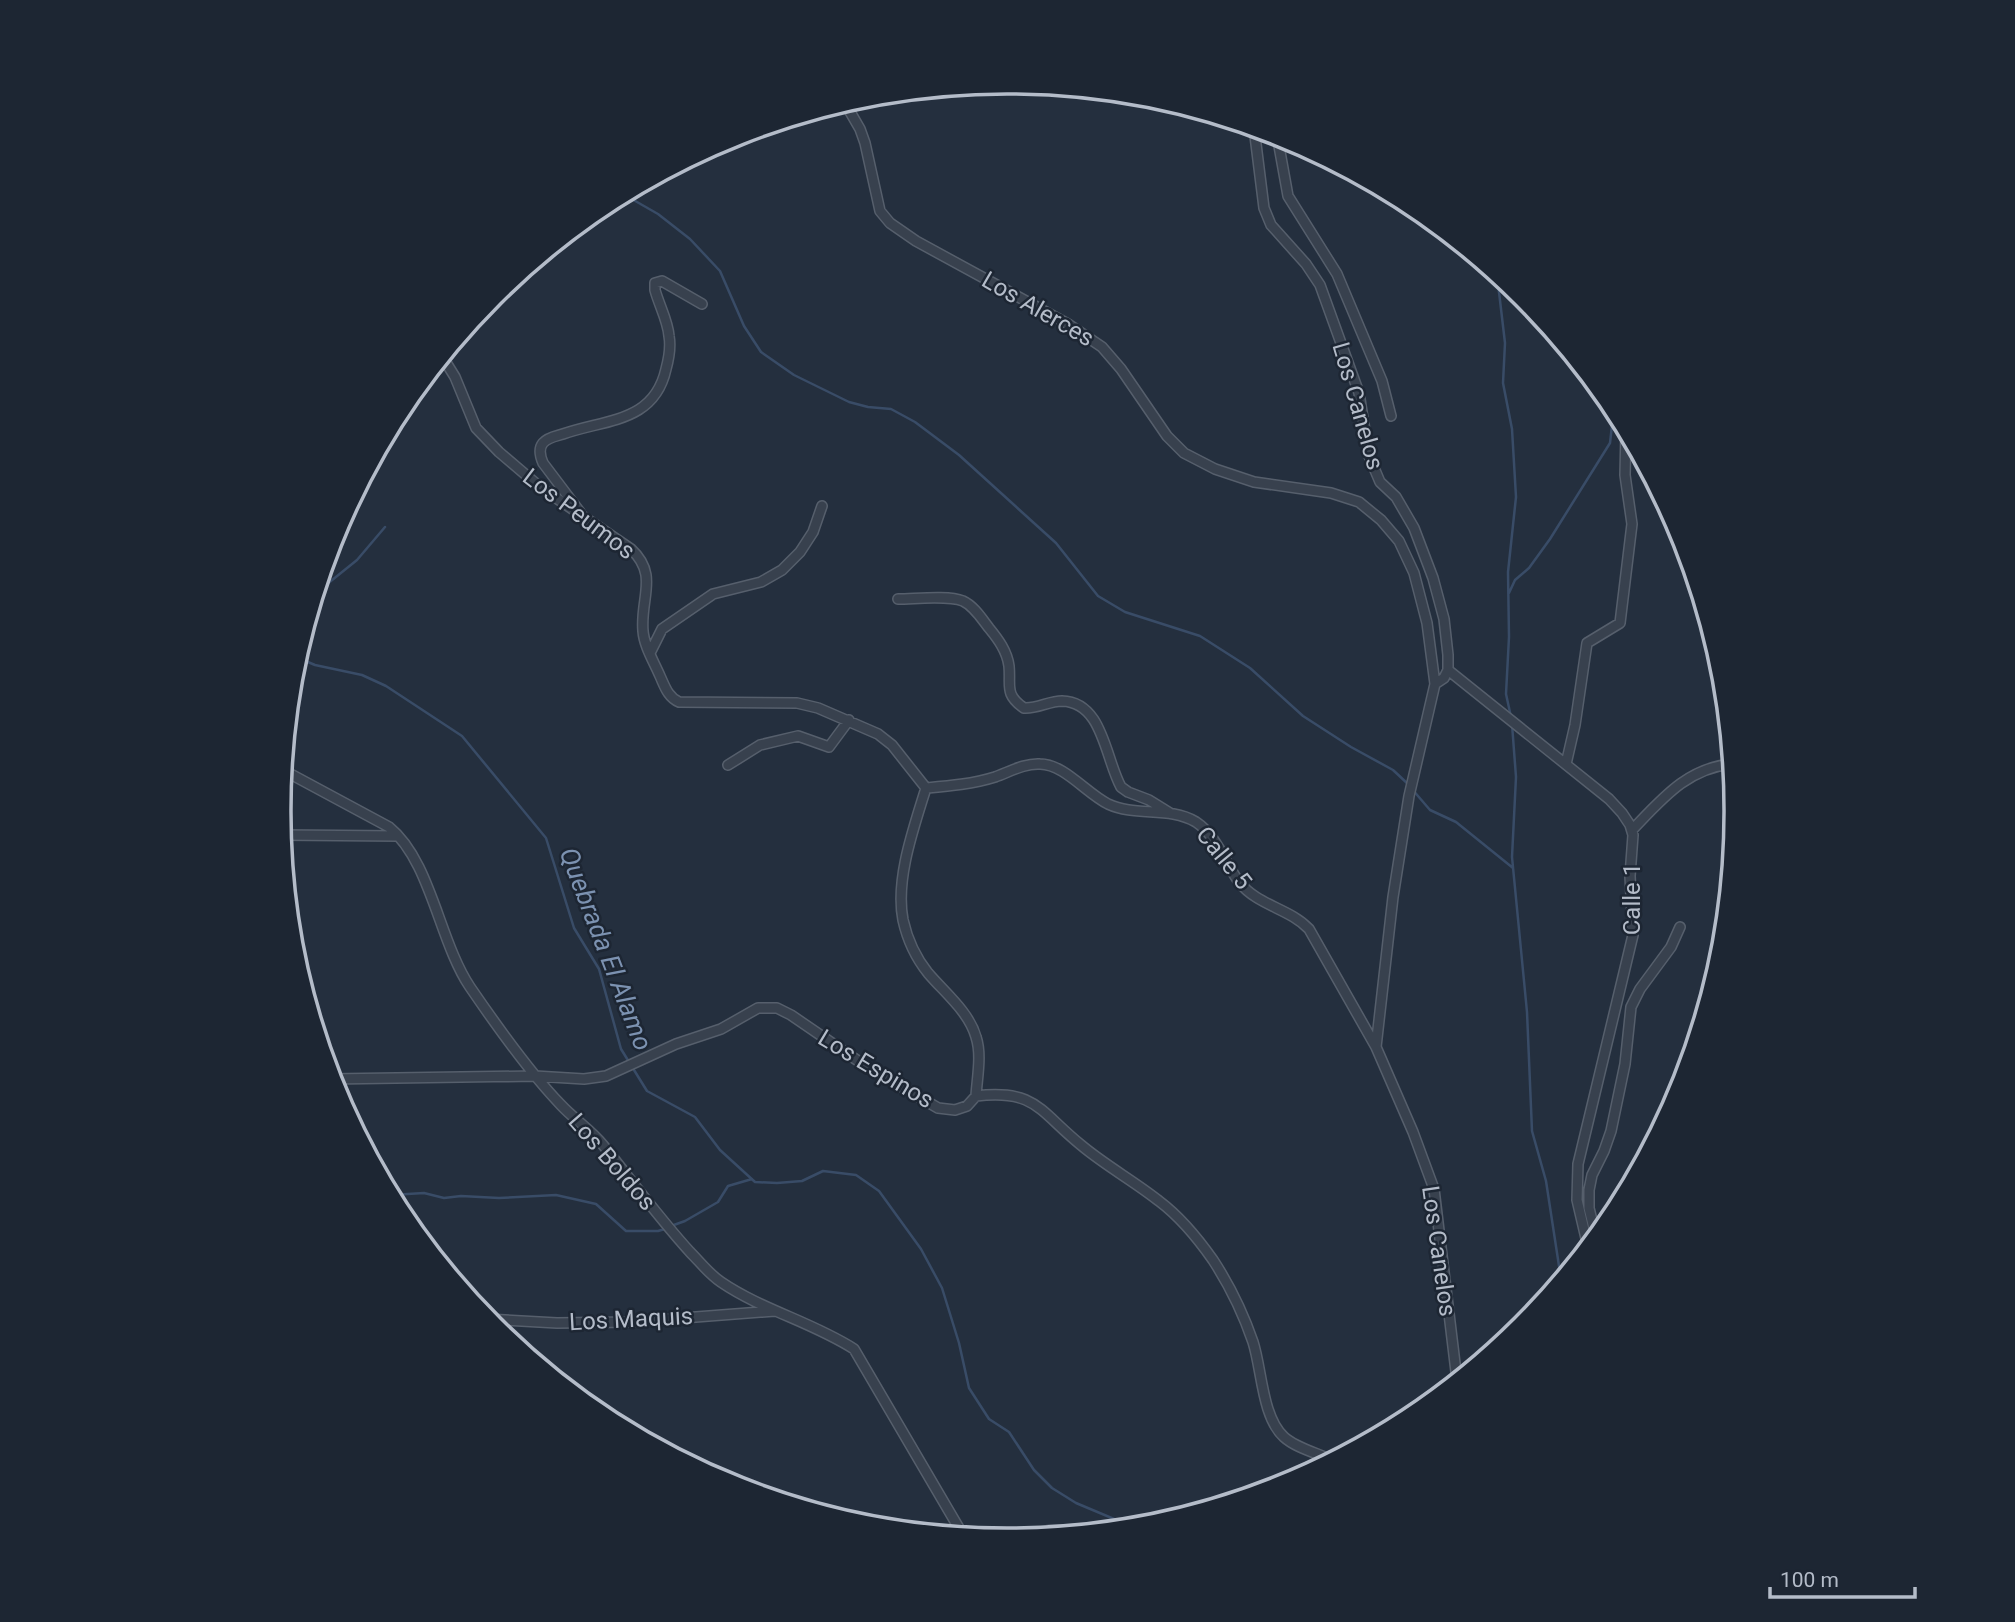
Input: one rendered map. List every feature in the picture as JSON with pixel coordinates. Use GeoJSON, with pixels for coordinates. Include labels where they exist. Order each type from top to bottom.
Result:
{"type":"FeatureCollection","features":[{"type":"Feature","properties":{"kind":"street","name":"Los Alerces"},"geometry":{"type":"LineString","coordinates":[[850,112],[865,143],[880,211],[890,223],[916,241],[1068,324],[1102,347],[1121,369],[1167,436],[1184,453],[1215,469],[1254,482],[1331,493],[1359,502],[1381,520],[1399,541],[1414,573],[1427,623],[1434,684]]}},
{"type":"Feature","properties":{"kind":"street","name":"Los Canelos"},"geometry":{"type":"LineString","coordinates":[[1255,139],[1264,208],[1271,225],[1306,264],[1320,285],[1359,393],[1369,456],[1380,482],[1396,497],[1414,528],[1433,578],[1444,619],[1448,670]]}},
{"type":"Feature","properties":{"kind":"street"},"geometry":{"type":"LineString","coordinates":[[1279,148],[1288,196],[1337,274],[1382,381],[1391,416]]}},
{"type":"Feature","properties":{"kind":"street"},"geometry":{"type":"LineString","coordinates":[[586,519],[543,463],[540,455],[542,443],[575,430],[629,416],[649,402],[660,388],[669,354],[669,335],[654,290],[655,283],[662,281],[702,304]]}},
{"type":"Feature","properties":{"kind":"street","name":"Los Peumos"},"geometry":{"type":"LineString","coordinates":[[447,365],[476,428],[499,452],[540,487],[640,557],[646,569],[643,633],[669,695],[679,702],[797,703],[818,708],[878,734],[892,745],[926,788]]}},
{"type":"Feature","properties":{"kind":"street"},"geometry":{"type":"LineString","coordinates":[[1566,764],[1575,725],[1587,643],[1620,624],[1632,524],[1625,475],[1626,449]]}},
{"type":"Feature","properties":{"kind":"street"},"geometry":{"type":"LineString","coordinates":[[650,653],[662,629],[713,594],[761,582],[782,570],[800,552],[813,532],[822,506]]}},
{"type":"Feature","properties":{"kind":"street"},"geometry":{"type":"LineString","coordinates":[[898,599],[954,599],[972,608],[1007,654],[1008,687],[1016,702],[1024,708],[1064,701],[1082,705],[1095,719],[1121,787],[1171,814]]}},
{"type":"Feature","properties":{"kind":"street"},"geometry":{"type":"LineString","coordinates":[[1376,1047],[1393,897],[1409,796],[1434,684],[1444,678],[1448,670]]}},
{"type":"Feature","properties":{"kind":"street","name":"Calle 1"},"geometry":{"type":"LineString","coordinates":[[1448,670],[1616,806],[1632,830],[1632,947],[1576,1176],[1578,1210],[1585,1235]]}},
{"type":"Feature","properties":{"kind":"street"},"geometry":{"type":"LineString","coordinates":[[728,765],[760,745],[798,736],[829,747],[849,720]]}},
{"type":"Feature","properties":{"kind":"street","name":"Calle 5"},"geometry":{"type":"LineString","coordinates":[[926,788],[960,785],[993,778],[1024,766],[1040,764],[1056,767],[1091,794],[1111,805],[1136,812],[1186,817],[1199,824],[1239,882],[1255,897],[1299,919],[1309,929],[1376,1047]]}},
{"type":"Feature","properties":{"kind":"street"},"geometry":{"type":"LineString","coordinates":[[1632,830],[1685,779],[1703,770],[1722,766]]}},
{"type":"Feature","properties":{"kind":"street","name":"Los Boldos"},"geometry":{"type":"LineString","coordinates":[[293,774],[389,827],[399,836],[422,876],[449,944],[469,985],[535,1076],[600,1142],[667,1228],[705,1268],[720,1282],[840,1340],[853,1349],[957,1526]]}},
{"type":"Feature","properties":{"kind":"street"},"geometry":{"type":"LineString","coordinates":[[926,788],[910,840],[903,876],[903,919],[912,947],[926,970],[964,1014],[976,1037],[976,1096]]}},
{"type":"Feature","properties":{"kind":"street"},"geometry":{"type":"LineString","coordinates":[[292,835],[399,836]]}},
{"type":"Feature","properties":{"kind":"street"},"geometry":{"type":"LineString","coordinates":[[1593,1223],[1589,1209],[1589,1190],[1592,1175],[1611,1131],[1625,1064],[1631,1007],[1640,989],[1671,947],[1680,927]]}},
{"type":"Feature","properties":{"kind":"street","name":"Los Espinos"},"geometry":{"type":"LineString","coordinates":[[344,1079],[535,1076],[584,1079],[606,1076],[676,1044],[721,1029],[758,1008],[777,1007],[864,1065],[938,1108],[955,1110],[967,1106],[976,1096],[999,1094],[1023,1097],[1041,1108],[1112,1170],[1161,1202],[1213,1260],[1241,1308],[1254,1345],[1271,1419],[1283,1437],[1321,1455]]}},
{"type":"Feature","properties":{"kind":"street","name":"Los Canelos"},"geometry":{"type":"LineString","coordinates":[[1376,1047],[1413,1132],[1434,1189],[1456,1370]]}},
{"type":"Feature","properties":{"kind":"street","name":"Los Maquis"},"geometry":{"type":"LineString","coordinates":[[503,1320],[557,1323],[631,1322],[776,1310]]}},
{"type":"Feature","properties":{"kind":"waterway"},"geometry":{"type":"LineString","coordinates":[[633,200],[658,214],[690,239],[720,271],[744,326],[761,352],[794,375],[849,402],[891,409],[915,422],[959,455],[1056,543],[1098,596],[1125,612],[1200,636],[1250,668],[1303,716],[1393,770],[1408,784]]}},
{"type":"Feature","properties":{"kind":"waterway"},"geometry":{"type":"LineString","coordinates":[[1499,290],[1505,343],[1503,383],[1512,429],[1516,497],[1508,572],[1506,694],[1511,717]]}},
{"type":"Feature","properties":{"kind":"waterway"},"geometry":{"type":"LineString","coordinates":[[1509,593],[1515,580],[1529,568],[1550,539],[1610,443],[1612,427]]}},
{"type":"Feature","properties":{"kind":"waterway"},"geometry":{"type":"LineString","coordinates":[[328,583],[357,560],[385,527]]}},
{"type":"Feature","properties":{"kind":"waterway","name":"Quebrada El Alamo"},"geometry":{"type":"LineString","coordinates":[[307,662],[362,675],[386,686],[462,736],[546,838],[574,928],[599,969],[621,1049],[647,1091],[695,1117],[720,1150],[755,1182],[802,1181],[823,1171],[856,1175],[879,1191],[921,1249],[942,1288],[969,1388],[989,1419],[1009,1432],[1034,1470],[1052,1488],[1076,1503],[1114,1519]]}},
{"type":"Feature","properties":{"kind":"waterway"},"geometry":{"type":"LineString","coordinates":[[1512,724],[1516,777],[1512,857],[1527,1012],[1532,1131],[1546,1181],[1559,1267]]}},
{"type":"Feature","properties":{"kind":"waterway"},"geometry":{"type":"LineString","coordinates":[[1412,789],[1430,810],[1456,822],[1513,868]]}},
{"type":"Feature","properties":{"kind":"waterway"},"geometry":{"type":"LineString","coordinates":[[671,1226],[718,1202],[728,1186],[752,1179]]}},
{"type":"Feature","properties":{"kind":"waterway"},"geometry":{"type":"LineString","coordinates":[[403,1194],[424,1193],[444,1198],[556,1195],[596,1204],[626,1231],[665,1229]]}}]}
